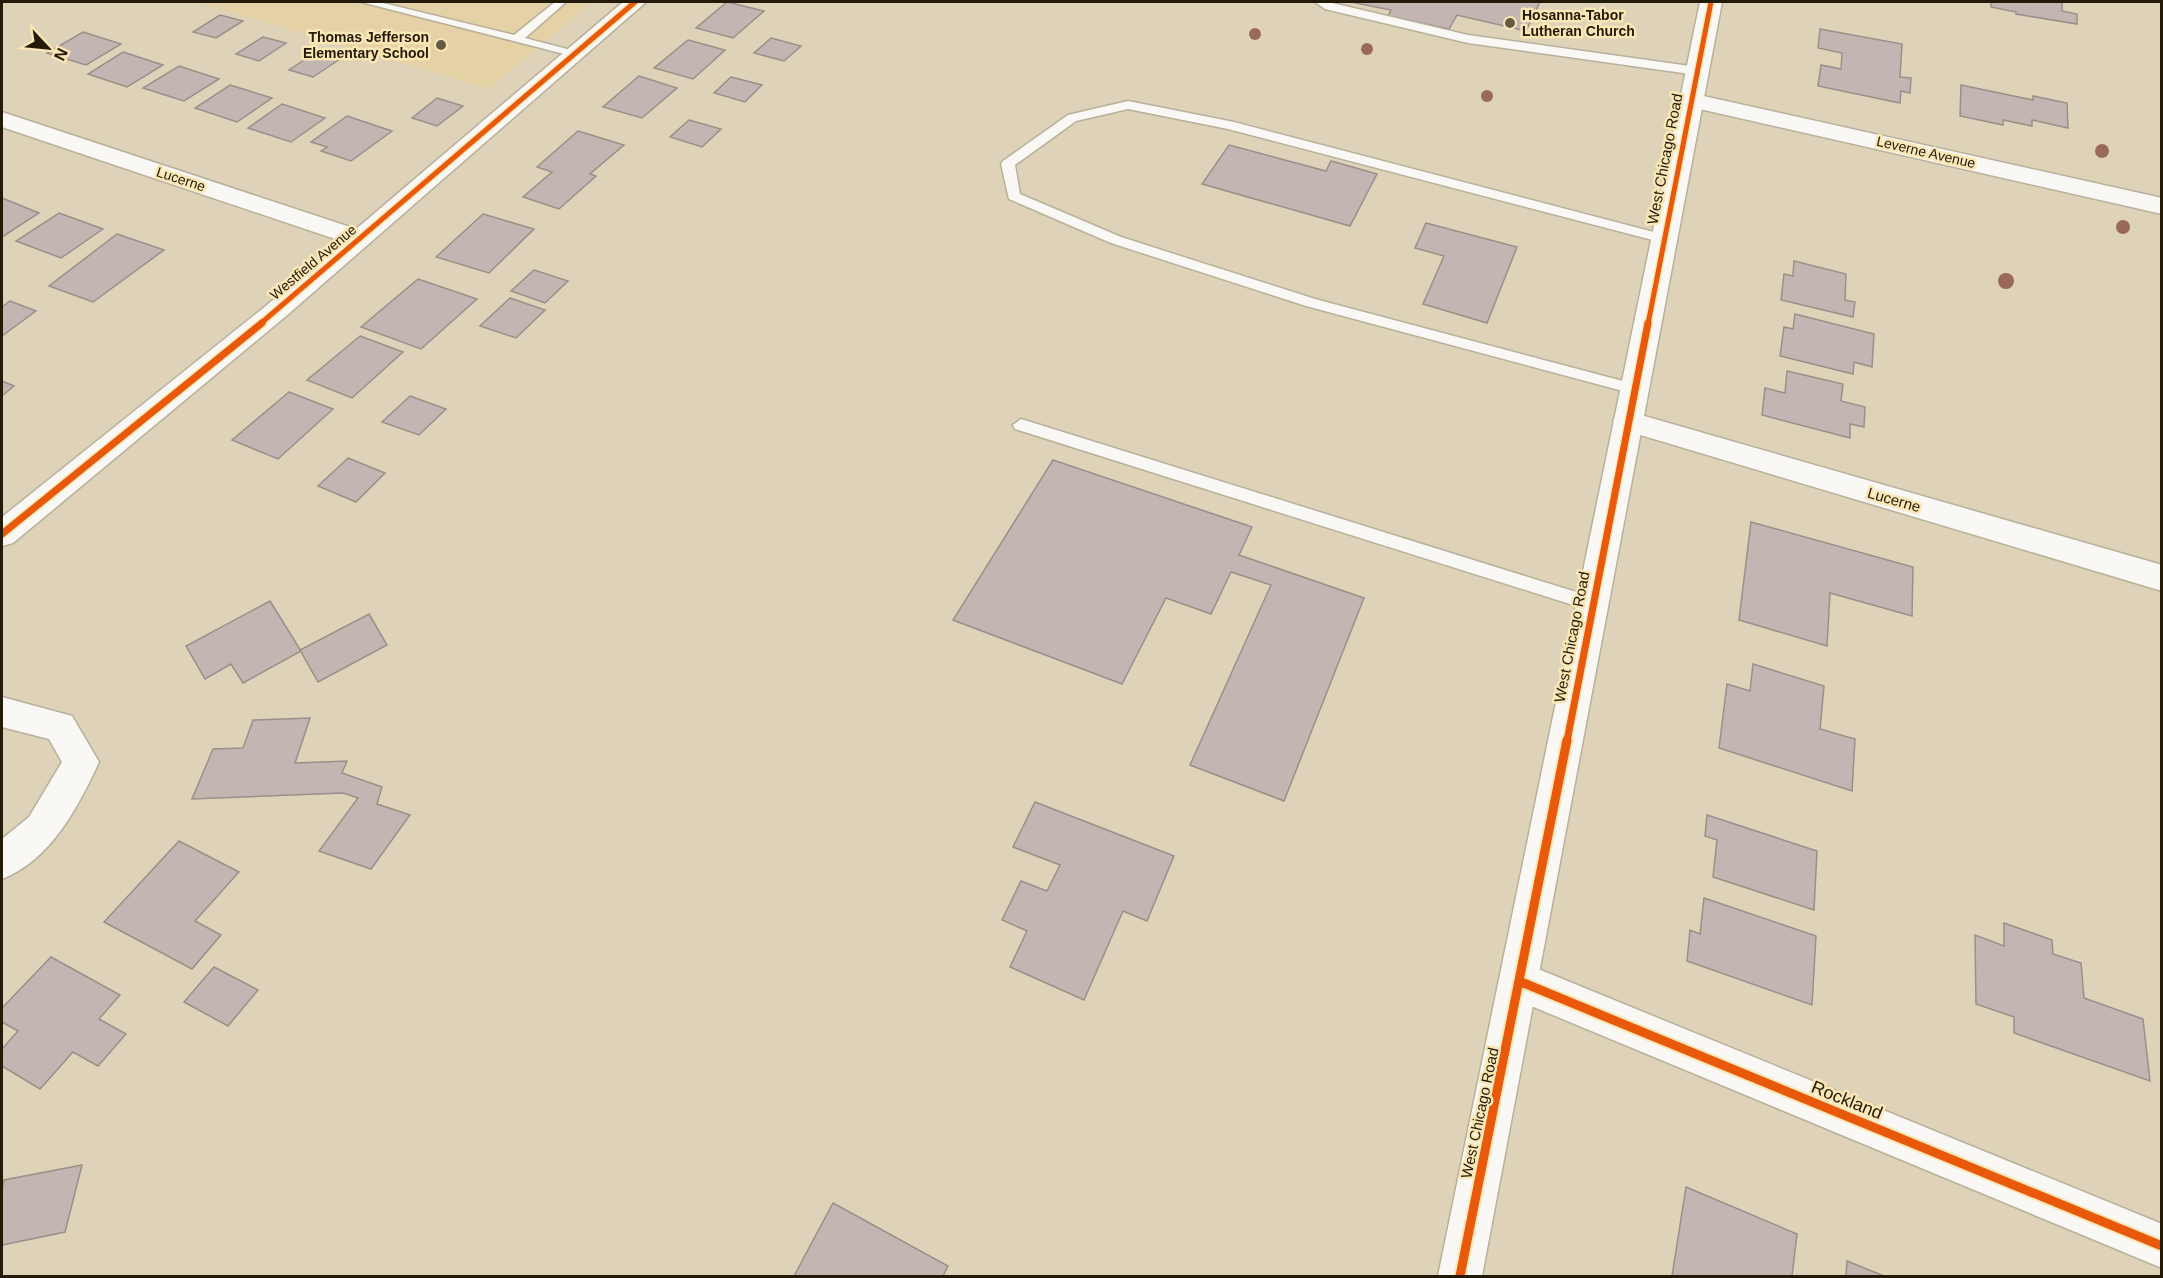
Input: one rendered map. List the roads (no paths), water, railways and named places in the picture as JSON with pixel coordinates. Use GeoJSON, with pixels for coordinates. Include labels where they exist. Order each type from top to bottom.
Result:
{"type":"FeatureCollection","features":[{"type":"Feature","properties":{"kind":"street","name":"Westfield Avenue"},"geometry":{"type":"LineString","coordinates":[[2,534],[361,239],[634,2]]}},
{"type":"Feature","properties":{"kind":"street","name":"West Chicago Road"},"geometry":{"type":"LineString","coordinates":[[1460,1276],[1521,982],[1627,421],[1711,2]]}},
{"type":"Feature","properties":{"kind":"street","name":"Leverne Avenue"},"geometry":{"type":"LineString","coordinates":[[1694,86],[2162,206]]}},
{"type":"Feature","properties":{"kind":"street","name":"Lucerne"},"geometry":{"type":"LineString","coordinates":[[2,119],[361,239]]}},
{"type":"Feature","properties":{"kind":"street","name":"Lucerne"},"geometry":{"type":"LineString","coordinates":[[1627,421],[2162,578]]}},
{"type":"Feature","properties":{"kind":"street"},"geometry":{"type":"LineString","coordinates":[[2,712],[60,727],[81,762],[42,829],[2,862]]}},
{"type":"Feature","properties":{"kind":"street","name":"Rockland"},"geometry":{"type":"LineString","coordinates":[[1521,982],[2162,1246]]}},
{"type":"Feature","properties":{"kind":"lane"},"geometry":{"type":"LineString","coordinates":[[368,2],[576,53]]}},
{"type":"Feature","properties":{"kind":"lane"},"geometry":{"type":"LineString","coordinates":[[516,39],[561,2]]}},
{"type":"Feature","properties":{"kind":"lane"},"geometry":{"type":"LineString","coordinates":[[1320,2],[1329,7],[1468,39],[1694,86]]}},
{"type":"Feature","properties":{"kind":"lane"},"geometry":{"type":"LineString","coordinates":[[1634,389],[1311,303],[1116,240],[1014,196],[1008,164],[1072,118],[1128,105],[1229,125],[1664,239]]}},
{"type":"Feature","properties":{"kind":"lane"},"geometry":{"type":"LineString","coordinates":[[1021,425],[1592,604]]}},
{"type":"Feature","properties":{"kind":"place","name":"Hosanna-Tabor Lutheran Church"},"geometry":{"type":"Point","coordinates":[1510,23]}},
{"type":"Feature","properties":{"kind":"place","name":"Thomas Jefferson Elementary School"},"geometry":{"type":"Point","coordinates":[441,45]}}]}
